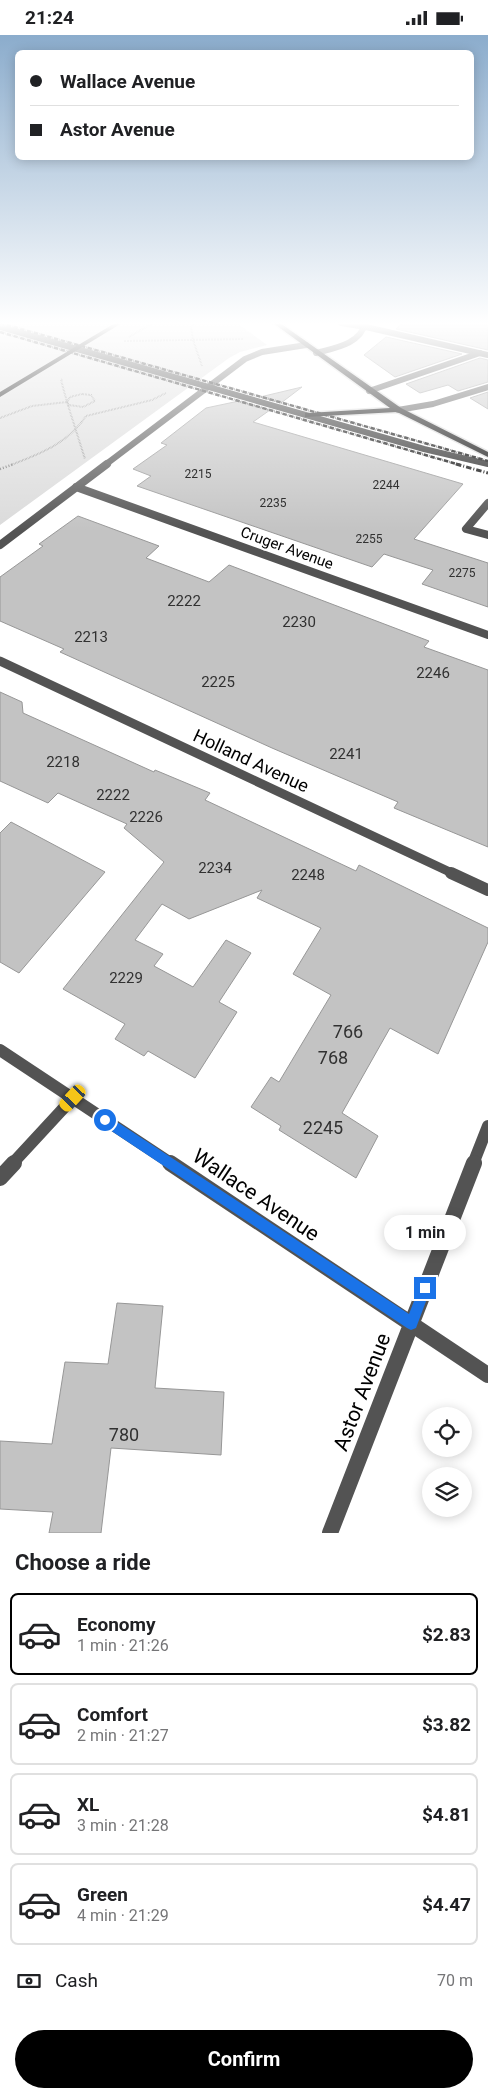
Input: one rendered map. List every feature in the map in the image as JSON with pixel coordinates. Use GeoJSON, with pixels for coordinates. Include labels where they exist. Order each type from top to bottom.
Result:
{"type":"FeatureCollection","features":[{"type":"Feature","properties":{"kind":"main road"},"geometry":{"type":"LineString","coordinates":[[228,393],[424,449],[488,464]]}},
{"type":"Feature","properties":{"kind":"main road"},"geometry":{"type":"LineString","coordinates":[[372,393],[398,409],[488,455]]}},
{"type":"Feature","properties":{"kind":"main road"},"geometry":{"type":"LineString","coordinates":[[308,415],[365,413],[398,409]]}},
{"type":"Feature","properties":{"kind":"street"},"geometry":{"type":"LineString","coordinates":[[0,545],[199,393]]}},
{"type":"Feature","properties":{"kind":"street"},"geometry":{"type":"LineString","coordinates":[[398,409],[433,404],[469,393]]}},
{"type":"Feature","properties":{"kind":"street","name":"Cruger Avenue"},"geometry":{"type":"LineString","coordinates":[[76,487],[488,635]]}},
{"type":"Feature","properties":{"kind":"street"},"geometry":{"type":"LineString","coordinates":[[488,503],[466,529],[488,535]]}},
{"type":"Feature","properties":{"kind":"street","name":"Holland Avenue"},"geometry":{"type":"LineString","coordinates":[[0,661],[488,890]]}},
{"type":"Feature","properties":{"kind":"street","name":"Wallace Avenue"},"geometry":{"type":"LineString","coordinates":[[0,1050],[488,1375]]}},
{"type":"Feature","properties":{"kind":"street"},"geometry":{"type":"LineString","coordinates":[[0,1178],[73,1098]]}},
{"type":"Feature","properties":{"kind":"street","name":"Astor Avenue"},"geometry":{"type":"LineString","coordinates":[[330,1533],[488,1126]]}},
{"type":"Feature","properties":{"kind":"path"},"geometry":{"type":"LineString","coordinates":[[64,393],[86,462]]}},
{"type":"Feature","properties":{"kind":"path"},"geometry":{"type":"LineString","coordinates":[[0,469],[45,452],[76,431],[86,416],[152,400],[166,393]]}},
{"type":"Feature","properties":{"kind":"path"},"geometry":{"type":"LineString","coordinates":[[0,418],[33,405],[66,402],[72,407],[86,407],[93,403],[95,399],[91,395],[77,394],[70,397],[66,402]]}},
{"type":"Feature","properties":{"kind":"shaded area"},"geometry":{"type":"Polygon","coordinates":[[[0,393],[181,393],[0,525],[0,393]]]}},
{"type":"Feature","properties":{"kind":"building"},"geometry":{"type":"Polygon","coordinates":[[[277,393],[294,393],[281,403],[260,397],[277,393]]]}},
{"type":"Feature","properties":{"kind":"building"},"geometry":{"type":"Polygon","coordinates":[[[488,393],[488,409],[470,398],[488,393]]]}},
{"type":"Feature","properties":{"kind":"building"},"geometry":{"type":"Polygon","coordinates":[[[239,401],[270,410],[253,422],[463,484],[414,539],[488,563],[488,607],[422,584],[433,570],[384,554],[372,567],[137,486],[151,476],[133,469],[167,445],[161,443],[206,408],[239,401]]]}},
{"type":"Feature","properties":{"kind":"building"},"geometry":{"type":"Polygon","coordinates":[[[78,516],[159,546],[146,558],[209,582],[229,565],[429,641],[424,647],[488,670],[488,847],[394,808],[398,802],[272,748],[60,652],[64,649],[0,621],[0,577],[43,546],[39,544],[78,516]]]}},
{"type":"Feature","properties":{"kind":"building"},"geometry":{"type":"Polygon","coordinates":[[[0,692],[22,702],[23,713],[154,772],[155,770],[210,793],[205,800],[356,871],[359,865],[488,928],[488,942],[438,1054],[390,1028],[342,1113],[378,1136],[356,1178],[279,1130],[281,1126],[251,1107],[271,1077],[279,1082],[331,995],[293,974],[321,928],[257,898],[262,890],[189,919],[162,904],[135,940],[163,954],[154,966],[193,987],[226,940],[251,953],[219,1002],[237,1012],[195,1078],[148,1051],[144,1056],[115,1039],[125,1024],[63,989],[164,862],[124,828],[127,824],[58,793],[48,803],[0,781],[0,692]]]}},
{"type":"Feature","properties":{"kind":"building"},"geometry":{"type":"Polygon","coordinates":[[[11,822],[105,872],[19,973],[0,962],[0,833],[11,822]]]}},
{"type":"Feature","properties":{"kind":"building"},"geometry":{"type":"Polygon","coordinates":[[[117,1303],[163,1306],[155,1388],[224,1392],[221,1455],[111,1448],[101,1533],[49,1533],[53,1512],[0,1509],[0,1441],[52,1444],[65,1362],[108,1364],[117,1303]]]}},
{"type":"Feature","properties":{"kind":"railway"},"geometry":{"type":"LineString","coordinates":[[211,393],[460,465]]}},
{"type":"Feature","properties":{"kind":"railway"},"geometry":{"type":"LineString","coordinates":[[247,393],[488,461]]}},
{"type":"Feature","properties":{"kind":"railway"},"geometry":{"type":"LineString","coordinates":[[456,464],[488,473]]}},
{"type":"Feature","properties":{"kind":"route"},"geometry":{"type":"LineString","coordinates":[[105,1120],[411,1323],[425,1288]]}}]}
